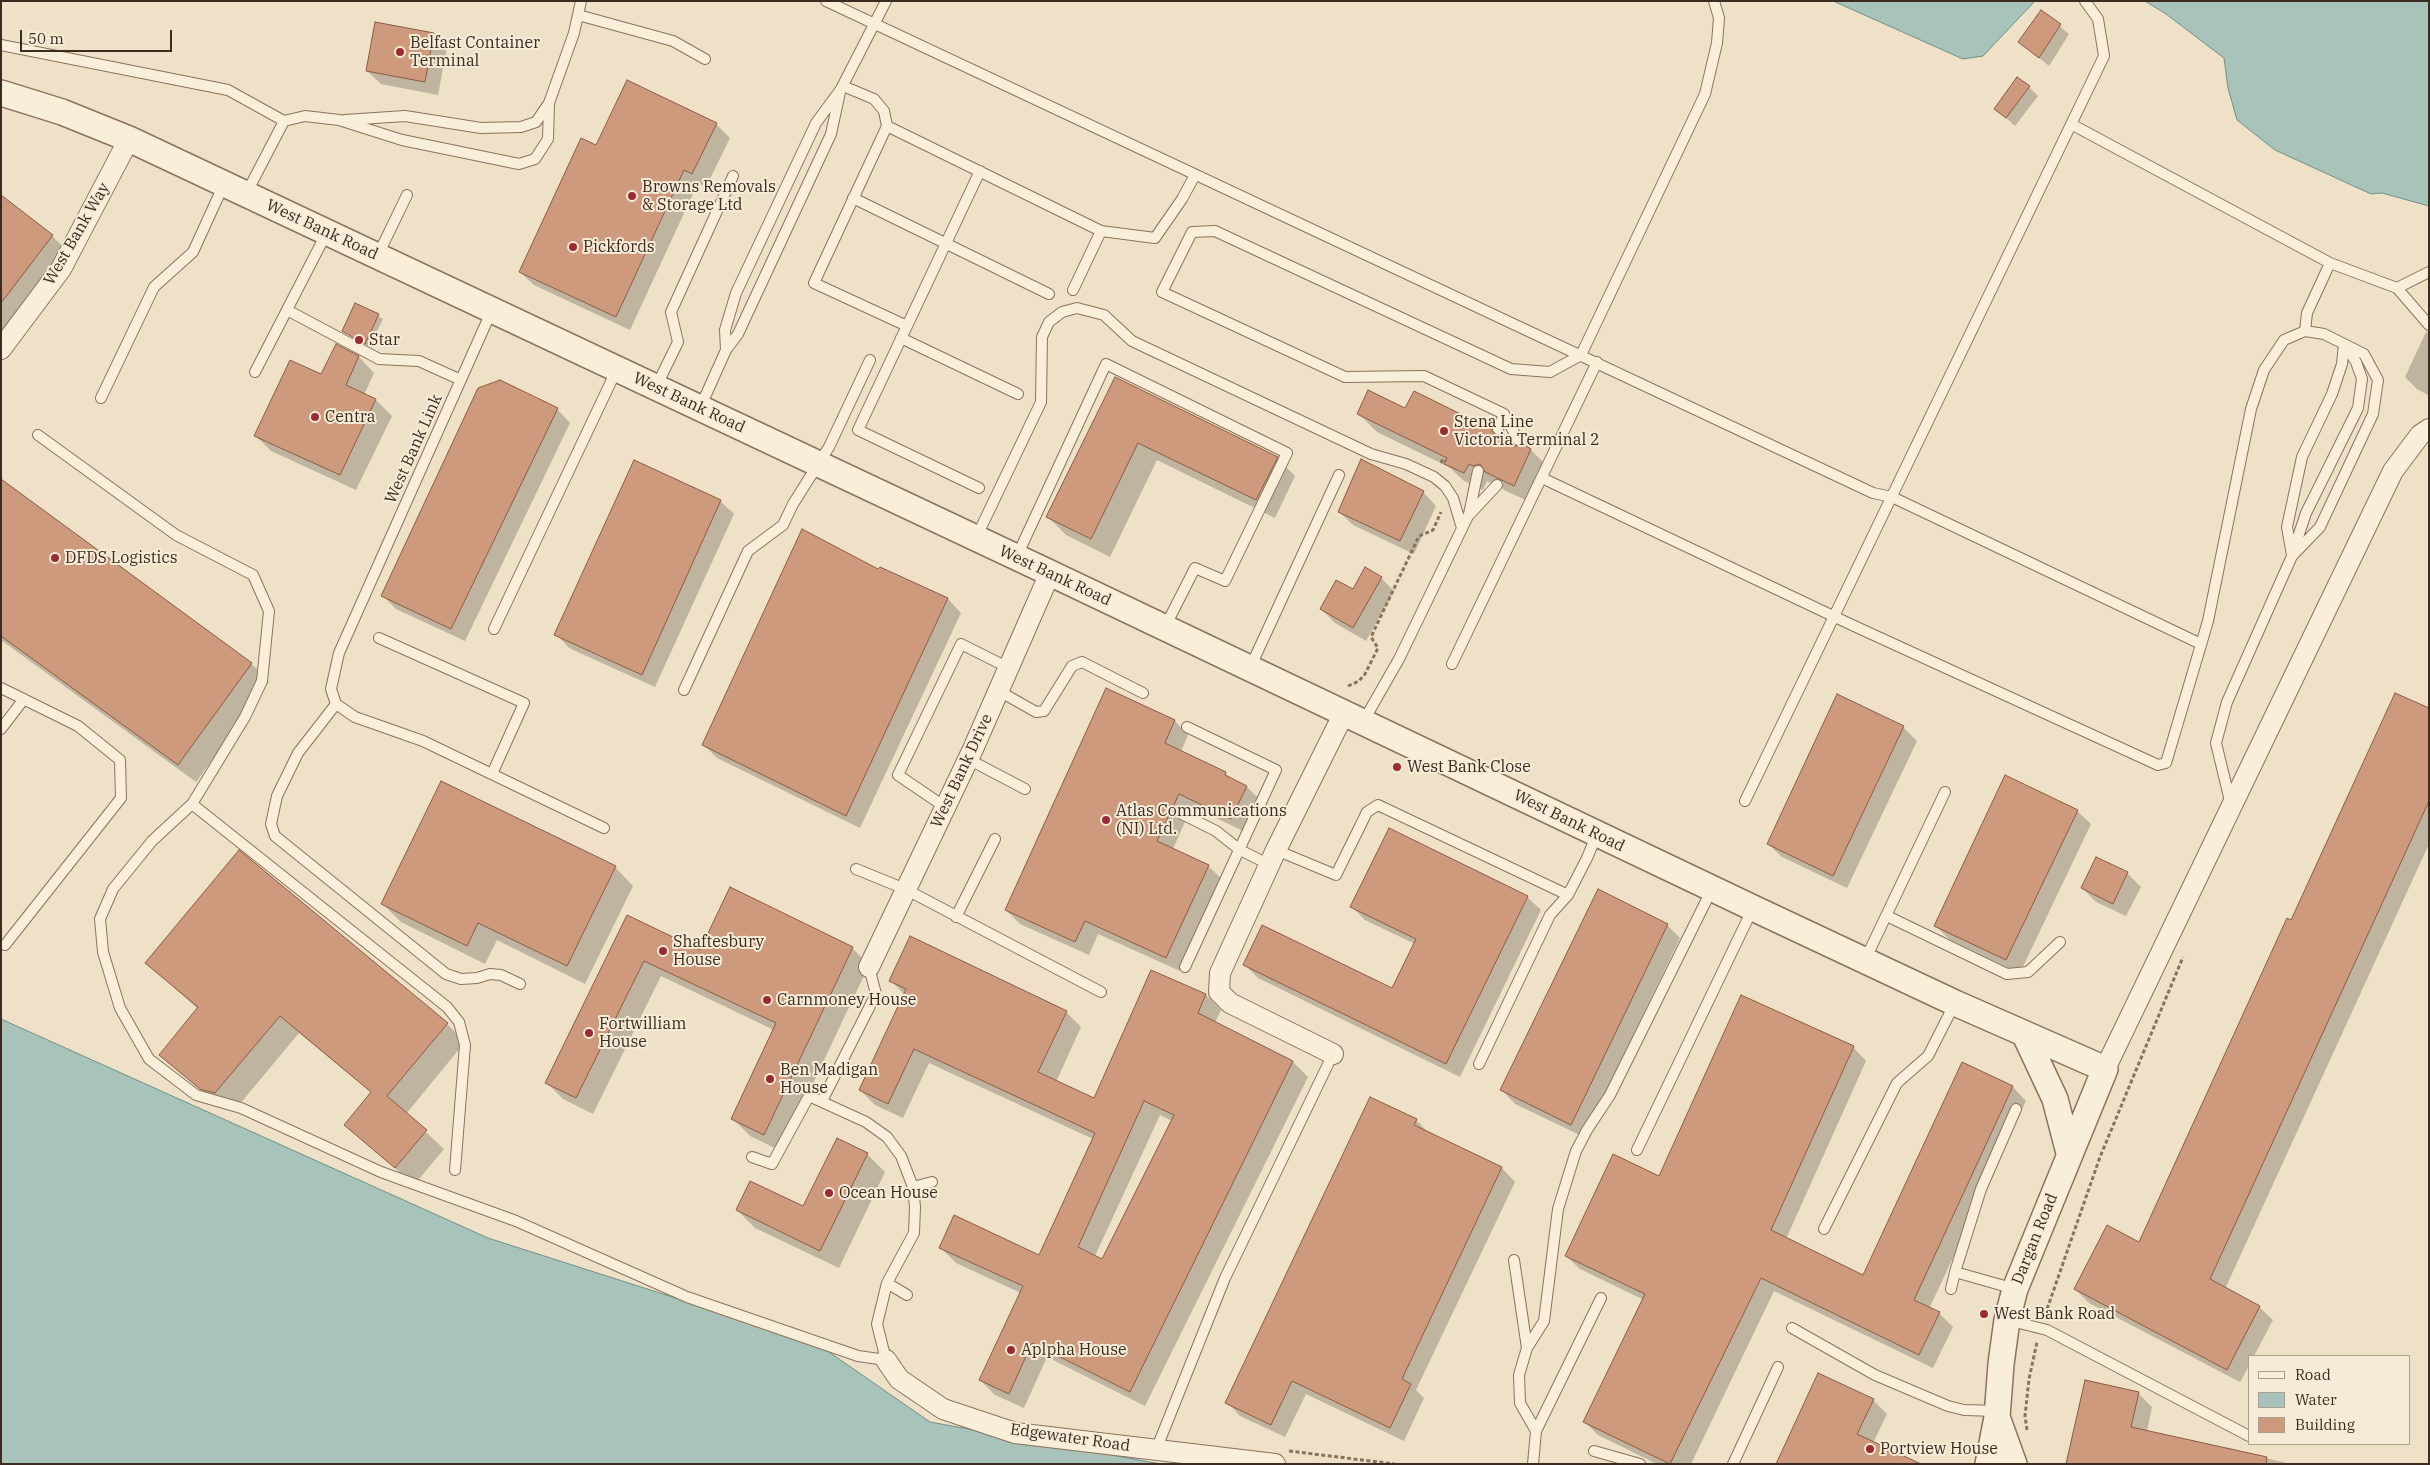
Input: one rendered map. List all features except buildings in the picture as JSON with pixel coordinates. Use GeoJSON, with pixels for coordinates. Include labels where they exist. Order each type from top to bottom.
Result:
{"type":"FeatureCollection","features":[{"type":"Feature","properties":{"kind":"street","name":"West Bank Road"},"geometry":{"type":"LineString","coordinates":[[1,92],[62,112],[129,139],[326,234],[377,256],[1050,573],[1712,889],[1955,1003],[2104,1069]]}},
{"type":"Feature","properties":{"kind":"street","name":"West Bank Way"},"geometry":{"type":"LineString","coordinates":[[1,349],[61,269],[129,139]]}},
{"type":"Feature","properties":{"kind":"street"},"geometry":{"type":"LineString","coordinates":[[2104,1069],[2393,471],[2420,435],[2429,429]]}},
{"type":"Feature","properties":{"kind":"street","name":"West Bank Drive"},"geometry":{"type":"LineString","coordinates":[[869,967],[968,759],[1050,573]]}},
{"type":"Feature","properties":{"kind":"street"},"geometry":{"type":"LineString","coordinates":[[1333,1054],[1230,1003],[1219,992],[1220,973],[1273,857],[1353,717]]}},
{"type":"Feature","properties":{"kind":"street"},"geometry":{"type":"LineString","coordinates":[[2025,1034],[2055,1099],[2070,1153]]}},
{"type":"Feature","properties":{"kind":"street","name":"Dargan Road"},"geometry":{"type":"LineString","coordinates":[[1988,1464],[1997,1414],[2007,1320],[2015,1289],[2104,1069]]}},
{"type":"Feature","properties":{"kind":"street","name":"Edgewater Road"},"geometry":{"type":"LineString","coordinates":[[886,1360],[899,1379],[943,1410],[1015,1432],[1156,1450],[1282,1458]]}},
{"type":"Feature","properties":{"kind":"street","name":"Dargan Road"},"geometry":{"type":"LineString","coordinates":[[1997,1414],[2014,1464]]}},
{"type":"Feature","properties":{"kind":"lane"},"geometry":{"type":"LineString","coordinates":[[101,398],[154,287],[193,252],[235,189],[284,122],[305,116],[339,120],[405,116],[481,128],[521,127],[536,122],[549,103],[574,33],[581,1]]}},
{"type":"Feature","properties":{"kind":"lane"},"geometry":{"type":"LineString","coordinates":[[826,1],[1874,493],[1892,497],[2201,644]]}},
{"type":"Feature","properties":{"kind":"lane"},"geometry":{"type":"LineString","coordinates":[[726,350],[725,330],[736,293],[816,123],[842,87],[876,24],[886,1]]}},
{"type":"Feature","properties":{"kind":"lane"},"geometry":{"type":"LineString","coordinates":[[1518,440],[1504,414],[1424,376],[1345,377],[1162,292],[1192,232],[1215,230],[1511,369],[1550,372],[1581,355],[1705,94],[1717,43],[1719,18],[1714,1]]}},
{"type":"Feature","properties":{"kind":"lane"},"geometry":{"type":"LineString","coordinates":[[1745,801],[2104,56],[2098,19],[2085,1]]}},
{"type":"Feature","properties":{"kind":"lane"},"geometry":{"type":"LineString","coordinates":[[578,15],[673,41],[705,59]]}},
{"type":"Feature","properties":{"kind":"lane"},"geometry":{"type":"LineString","coordinates":[[1,45],[228,90],[284,122]]}},
{"type":"Feature","properties":{"kind":"lane"},"geometry":{"type":"LineString","coordinates":[[842,87],[874,99],[884,111],[887,126],[814,283],[907,326]]}},
{"type":"Feature","properties":{"kind":"lane"},"geometry":{"type":"LineString","coordinates":[[700,408],[726,350],[738,334],[831,134],[842,87]]}},
{"type":"Feature","properties":{"kind":"lane"},"geometry":{"type":"LineString","coordinates":[[339,120],[402,140],[520,164],[535,159],[548,139],[549,103]]}},
{"type":"Feature","properties":{"kind":"lane"},"geometry":{"type":"LineString","coordinates":[[2070,124],[2330,263],[2397,288],[2429,325]]}},
{"type":"Feature","properties":{"kind":"lane"},"geometry":{"type":"LineString","coordinates":[[887,126],[1101,231],[1155,238],[1182,199],[1195,174]]}},
{"type":"Feature","properties":{"kind":"lane"},"geometry":{"type":"LineString","coordinates":[[979,488],[858,430],[980,171]]}},
{"type":"Feature","properties":{"kind":"lane"},"geometry":{"type":"LineString","coordinates":[[656,387],[678,342],[671,312],[733,176]]}},
{"type":"Feature","properties":{"kind":"lane"},"geometry":{"type":"LineString","coordinates":[[377,256],[407,195]]}},
{"type":"Feature","properties":{"kind":"lane"},"geometry":{"type":"LineString","coordinates":[[853,198],[1049,294]]}},
{"type":"Feature","properties":{"kind":"lane"},"geometry":{"type":"LineString","coordinates":[[1073,290],[1101,231]]}},
{"type":"Feature","properties":{"kind":"lane"},"geometry":{"type":"LineString","coordinates":[[255,372],[326,234]]}},
{"type":"Feature","properties":{"kind":"lane"},"geometry":{"type":"LineString","coordinates":[[2305,331],[2307,313],[2330,263]]}},
{"type":"Feature","properties":{"kind":"lane"},"geometry":{"type":"LineString","coordinates":[[2397,288],[2429,272]]}},
{"type":"Feature","properties":{"kind":"lane"},"geometry":{"type":"LineString","coordinates":[[976,538],[1041,402],[1042,337],[1049,322],[1062,312],[1077,308],[1104,315],[1132,341],[1371,454],[1406,464],[1434,477],[1445,486],[1453,498],[1462,528]]}},
{"type":"Feature","properties":{"kind":"lane"},"geometry":{"type":"LineString","coordinates":[[287,310],[379,359],[419,361],[461,380]]}},
{"type":"Feature","properties":{"kind":"lane","name":"West Bank Link"},"geometry":{"type":"LineString","coordinates":[[336,704],[331,689],[339,653],[492,310]]}},
{"type":"Feature","properties":{"kind":"lane"},"geometry":{"type":"LineString","coordinates":[[1542,478],[1833,616],[2158,764],[2166,763],[2208,621],[2251,409],[2256,393],[2264,370],[2284,340],[2305,331],[2324,334],[2364,354],[2378,380],[2373,414],[2320,527],[2292,556]]}},
{"type":"Feature","properties":{"kind":"lane"},"geometry":{"type":"LineString","coordinates":[[901,338],[1018,394]]}},
{"type":"Feature","properties":{"kind":"lane"},"geometry":{"type":"LineString","coordinates":[[2231,806],[2216,743],[2227,702],[2292,556],[2306,512],[2358,408],[2362,379],[2356,362],[2344,344]]}},
{"type":"Feature","properties":{"kind":"lane"},"geometry":{"type":"LineString","coordinates":[[2292,556],[2287,527],[2302,457],[2332,394],[2342,364],[2344,344]]}},
{"type":"Feature","properties":{"kind":"lane"},"geometry":{"type":"LineString","coordinates":[[684,690],[748,551],[783,525],[829,447],[870,360]]}},
{"type":"Feature","properties":{"kind":"lane"},"geometry":{"type":"LineString","coordinates":[[1452,664],[1597,362]]}},
{"type":"Feature","properties":{"kind":"lane"},"geometry":{"type":"LineString","coordinates":[[1016,557],[1106,364],[1287,452],[1225,581],[1195,568],[1164,628]]}},
{"type":"Feature","properties":{"kind":"lane"},"geometry":{"type":"LineString","coordinates":[[494,629],[618,369]]}},
{"type":"Feature","properties":{"kind":"lane"},"geometry":{"type":"LineString","coordinates":[[1498,429],[1504,414]]}},
{"type":"Feature","properties":{"kind":"lane"},"geometry":{"type":"LineString","coordinates":[[38,435],[176,535],[253,575],[269,611],[262,681],[245,717],[192,804],[152,841],[112,889],[100,918],[103,952],[120,1008],[149,1059],[196,1095],[241,1108],[381,1172],[516,1221],[687,1297],[858,1356],[886,1360],[877,1324],[887,1283],[914,1233],[916,1208],[913,1187],[901,1156],[887,1138],[866,1122],[809,1096],[772,1164],[752,1157]]}},
{"type":"Feature","properties":{"kind":"lane"},"geometry":{"type":"LineString","coordinates":[[1353,717],[1399,659],[1469,514],[1478,471]]}},
{"type":"Feature","properties":{"kind":"lane"},"geometry":{"type":"LineString","coordinates":[[1250,669],[1339,475]]}},
{"type":"Feature","properties":{"kind":"lane"},"geometry":{"type":"LineString","coordinates":[[1469,514],[1497,484]]}},
{"type":"Feature","properties":{"kind":"lane"},"geometry":{"type":"LineString","coordinates":[[379,638],[524,703],[492,774]]}},
{"type":"Feature","properties":{"kind":"lane"},"geometry":{"type":"LineString","coordinates":[[945,807],[898,775],[961,644],[1009,668]]}},
{"type":"Feature","properties":{"kind":"lane"},"geometry":{"type":"LineString","coordinates":[[999,691],[1036,712],[1044,711],[1072,666],[1082,662],[1143,693]]}},
{"type":"Feature","properties":{"kind":"lane"},"geometry":{"type":"LineString","coordinates":[[1,688],[78,726],[120,760],[121,798],[5,945]]}},
{"type":"Feature","properties":{"kind":"lane"},"geometry":{"type":"LineString","coordinates":[[1,729],[24,699]]}},
{"type":"Feature","properties":{"kind":"lane"},"geometry":{"type":"LineString","coordinates":[[520,984],[501,975],[490,974],[461,980],[446,974],[275,836],[271,824],[277,796],[298,753],[336,704],[355,718],[423,741],[604,828]]}},
{"type":"Feature","properties":{"kind":"lane"},"geometry":{"type":"LineString","coordinates":[[1185,967],[1276,770],[1188,727]]}},
{"type":"Feature","properties":{"kind":"lane"},"geometry":{"type":"LineString","coordinates":[[968,759],[1025,789]]}},
{"type":"Feature","properties":{"kind":"lane"},"geometry":{"type":"LineString","coordinates":[[1864,960],[1945,792]]}},
{"type":"Feature","properties":{"kind":"lane"},"geometry":{"type":"LineString","coordinates":[[192,804],[447,1007],[459,1022],[465,1046],[456,1170]]}},
{"type":"Feature","properties":{"kind":"lane"},"geometry":{"type":"LineString","coordinates":[[1180,813],[1216,831],[1240,850],[1273,857],[1336,875],[1367,812],[1378,806],[1568,895]]}},
{"type":"Feature","properties":{"kind":"lane"},"geometry":{"type":"LineString","coordinates":[[1479,1064],[1550,915],[1568,895],[1597,834]]}},
{"type":"Feature","properties":{"kind":"lane"},"geometry":{"type":"LineString","coordinates":[[956,917],[995,839]]}},
{"type":"Feature","properties":{"kind":"lane"},"geometry":{"type":"LineString","coordinates":[[856,869],[905,889],[1101,992]]}},
{"type":"Feature","properties":{"kind":"lane"},"geometry":{"type":"LineString","coordinates":[[1536,1431],[1520,1404],[1519,1375],[1527,1348],[1544,1320],[1558,1209],[1576,1151],[1610,1095],[1712,889]]}},
{"type":"Feature","properties":{"kind":"lane"},"geometry":{"type":"LineString","coordinates":[[1637,1150],[1753,908]]}},
{"type":"Feature","properties":{"kind":"lane"},"geometry":{"type":"LineString","coordinates":[[1886,916],[2007,974],[2028,972],[2060,942]]}},
{"type":"Feature","properties":{"kind":"lane"},"geometry":{"type":"LineString","coordinates":[[822,1101],[876,994],[869,967]]}},
{"type":"Feature","properties":{"kind":"lane"},"geometry":{"type":"LineString","coordinates":[[1824,1229],[1897,1083],[1928,1056],[1955,1003]]}},
{"type":"Feature","properties":{"kind":"lane"},"geometry":{"type":"LineString","coordinates":[[1156,1450],[1225,1278],[1333,1054]]}},
{"type":"Feature","properties":{"kind":"lane"},"geometry":{"type":"LineString","coordinates":[[1951,1288],[1981,1189],[2016,1109]]}},
{"type":"Feature","properties":{"kind":"lane"},"geometry":{"type":"LineString","coordinates":[[913,1187],[932,1182]]}},
{"type":"Feature","properties":{"kind":"lane"},"geometry":{"type":"LineString","coordinates":[[1514,1260],[1527,1348]]}},
{"type":"Feature","properties":{"kind":"lane"},"geometry":{"type":"LineString","coordinates":[[1955,1272],[2015,1289]]}},
{"type":"Feature","properties":{"kind":"lane"},"geometry":{"type":"LineString","coordinates":[[887,1283],[907,1295]]}},
{"type":"Feature","properties":{"kind":"lane"},"geometry":{"type":"LineString","coordinates":[[1533,1464],[1536,1431],[1601,1298]]}},
{"type":"Feature","properties":{"kind":"lane"},"geometry":{"type":"LineString","coordinates":[[2007,1320],[2040,1328],[2248,1436]]}},
{"type":"Feature","properties":{"kind":"lane"},"geometry":{"type":"LineString","coordinates":[[1792,1328],[1875,1374],[1948,1406],[1997,1414]]}},
{"type":"Feature","properties":{"kind":"lane"},"geometry":{"type":"LineString","coordinates":[[1733,1464],[1778,1367]]}},
{"type":"Feature","properties":{"kind":"lane"},"geometry":{"type":"LineString","coordinates":[[1594,1450],[1640,1464]]}},
{"type":"Feature","properties":{"kind":"path"},"geometry":{"type":"LineString","coordinates":[[1441,463],[1443,459],[1446,461]]}},
{"type":"Feature","properties":{"kind":"path"},"geometry":{"type":"LineString","coordinates":[[1348,686],[1359,681],[1365,674],[1378,648],[1371,637],[1419,536],[1433,530],[1442,511],[1441,504]]}},
{"type":"Feature","properties":{"kind":"path"},"geometry":{"type":"LineString","coordinates":[[2028,1435],[2025,1416],[2029,1379],[2040,1328],[2100,1158],[2186,951]]}},
{"type":"Feature","properties":{"kind":"path"},"geometry":{"type":"LineString","coordinates":[[1282,1458],[1395,1464]]}},
{"type":"Feature","properties":{"kind":"water"},"geometry":{"type":"Polygon","coordinates":[[[1833,1],[2035,1],[1983,56],[1963,59],[1833,1]]]}},
{"type":"Feature","properties":{"kind":"water"},"geometry":{"type":"Polygon","coordinates":[[[2145,1],[2429,1],[2429,206],[2382,193],[2371,194],[2275,150],[2237,120],[2228,88],[2224,58],[2166,14],[2145,1]]]}},
{"type":"Feature","properties":{"kind":"water"},"geometry":{"type":"Polygon","coordinates":[[[1,1019],[488,1238],[816,1343],[930,1422],[1161,1464],[1,1464],[1,1019]]]}},
{"type":"Feature","properties":{"kind":"place","name":"Belfast Container Terminal"},"geometry":{"type":"Point","coordinates":[400,52]}},
{"type":"Feature","properties":{"kind":"place","name":"Browns Removals & Storage Ltd"},"geometry":{"type":"Point","coordinates":[632,196]}},
{"type":"Feature","properties":{"kind":"place","name":"Pickfords"},"geometry":{"type":"Point","coordinates":[573,247]}},
{"type":"Feature","properties":{"kind":"place","name":"Star"},"geometry":{"type":"Point","coordinates":[359,340]}},
{"type":"Feature","properties":{"kind":"place","name":"Centra"},"geometry":{"type":"Point","coordinates":[315,417]}},
{"type":"Feature","properties":{"kind":"place","name":"Stena Line Victoria Terminal 2"},"geometry":{"type":"Point","coordinates":[1444,431]}},
{"type":"Feature","properties":{"kind":"place","name":"DFDS Logistics"},"geometry":{"type":"Point","coordinates":[55,558]}},
{"type":"Feature","properties":{"kind":"place","name":"West Bank Close"},"geometry":{"type":"Point","coordinates":[1397,767]}},
{"type":"Feature","properties":{"kind":"place","name":"Atlas Communications (NI) Ltd."},"geometry":{"type":"Point","coordinates":[1106,820]}},
{"type":"Feature","properties":{"kind":"place","name":"Shaftesbury House"},"geometry":{"type":"Point","coordinates":[663,951]}},
{"type":"Feature","properties":{"kind":"place","name":"Carnmoney House"},"geometry":{"type":"Point","coordinates":[767,1000]}},
{"type":"Feature","properties":{"kind":"place","name":"Fortwilliam House"},"geometry":{"type":"Point","coordinates":[589,1033]}},
{"type":"Feature","properties":{"kind":"place","name":"Ben Madigan House"},"geometry":{"type":"Point","coordinates":[770,1079]}},
{"type":"Feature","properties":{"kind":"place","name":"Ocean House"},"geometry":{"type":"Point","coordinates":[829,1193]}},
{"type":"Feature","properties":{"kind":"place","name":"West Bank Road"},"geometry":{"type":"Point","coordinates":[1984,1314]}},
{"type":"Feature","properties":{"kind":"place","name":"Aplpha House"},"geometry":{"type":"Point","coordinates":[1011,1350]}},
{"type":"Feature","properties":{"kind":"place","name":"Portview House"},"geometry":{"type":"Point","coordinates":[1870,1449]}}]}
